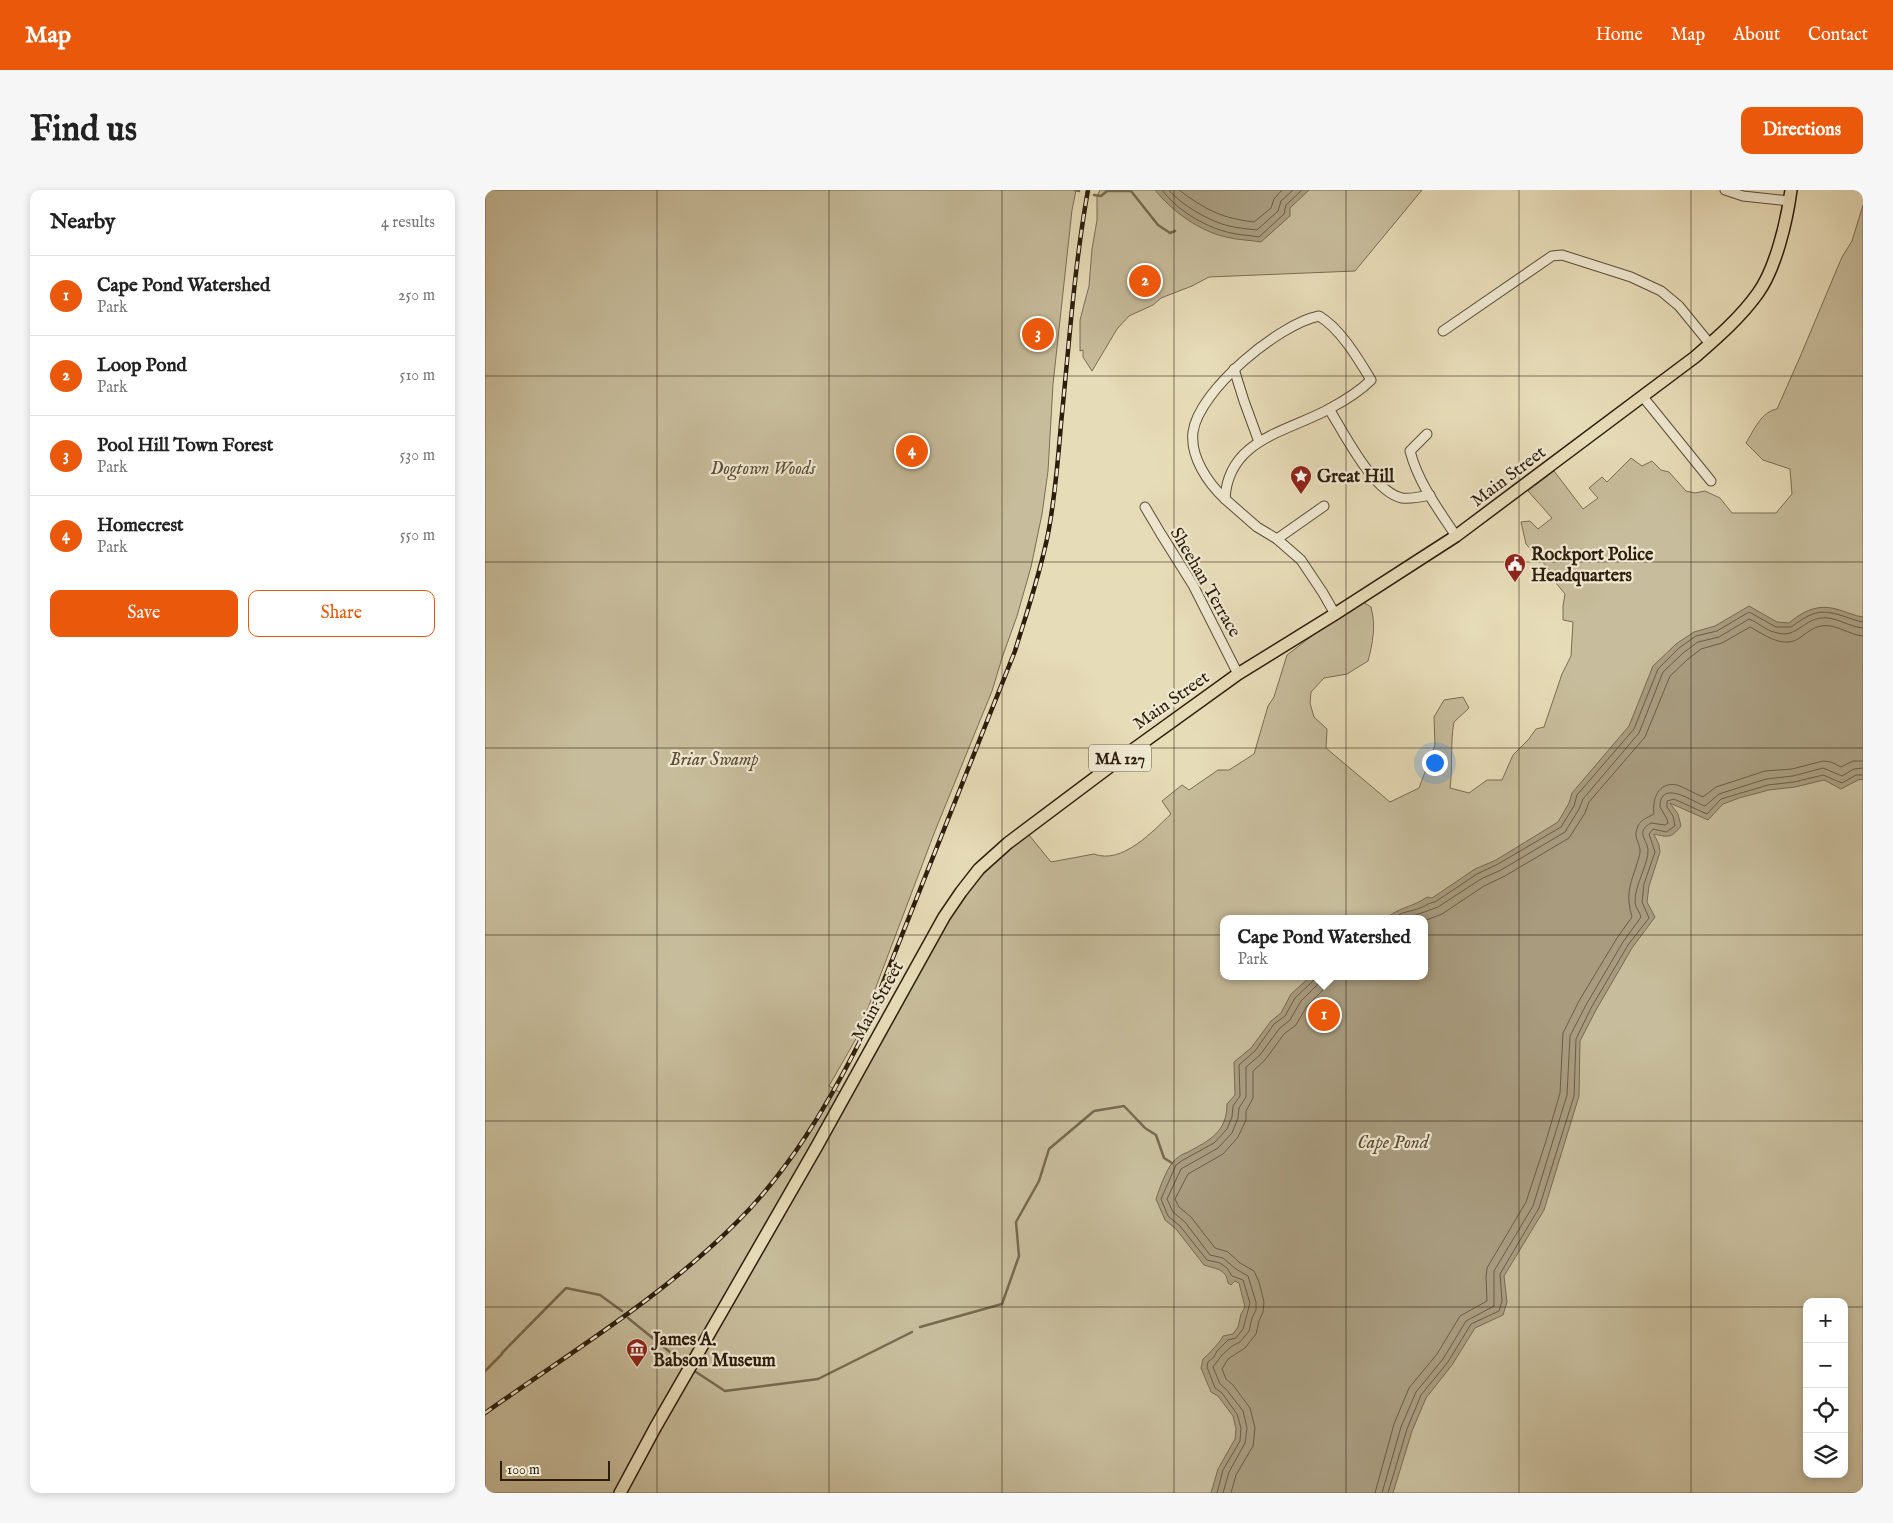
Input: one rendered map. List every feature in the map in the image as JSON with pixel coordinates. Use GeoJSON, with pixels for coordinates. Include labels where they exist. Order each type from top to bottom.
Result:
{"type":"FeatureCollection","features":[{"type":"Feature","properties":{"kind":"main road","name":"Main Street"},"geometry":{"type":"LineString","coordinates":[[620,1493],[650,1435],[821,1139],[940,924],[979,869],[1007,843],[1135,747],[1238,674],[1456,536],[1643,397],[1710,344],[1739,316],[1759,291],[1774,261],[1790,196]]}},
{"type":"Feature","properties":{"kind":"street"},"geometry":{"type":"LineString","coordinates":[[1725,190],[1743,196],[1790,196]]}},
{"type":"Feature","properties":{"kind":"street"},"geometry":{"type":"LineString","coordinates":[[1443,332],[1552,256],[1561,255],[1631,277],[1661,291],[1679,306],[1710,344]]}},
{"type":"Feature","properties":{"kind":"street"},"geometry":{"type":"LineString","coordinates":[[1225,500],[1226,488],[1238,462],[1252,446],[1276,431],[1329,409],[1361,389],[1371,380],[1359,360],[1339,335],[1327,321],[1319,316],[1301,322],[1276,336],[1234,369],[1201,409],[1193,434],[1195,448],[1205,475],[1213,488],[1225,500],[1257,527],[1277,539],[1301,560],[1316,580],[1335,614]]}},
{"type":"Feature","properties":{"kind":"street"},"geometry":{"type":"LineString","coordinates":[[1234,369],[1259,442]]}},
{"type":"Feature","properties":{"kind":"street"},"geometry":{"type":"LineString","coordinates":[[1643,397],[1711,480]]}},
{"type":"Feature","properties":{"kind":"street"},"geometry":{"type":"LineString","coordinates":[[1329,409],[1366,469],[1387,490],[1401,498],[1430,495]]}},
{"type":"Feature","properties":{"kind":"street"},"geometry":{"type":"LineString","coordinates":[[1427,434],[1410,451],[1415,469],[1456,536]]}},
{"type":"Feature","properties":{"kind":"street"},"geometry":{"type":"LineString","coordinates":[[1277,539],[1324,506]]}},
{"type":"Feature","properties":{"kind":"street","name":"Sheehan Terrace"},"geometry":{"type":"LineString","coordinates":[[1145,507],[1193,585],[1238,674]]}},
{"type":"Feature","properties":{"kind":"green space"},"geometry":{"type":"Polygon","coordinates":[[[485,190],[1076,190],[1072,210],[1053,384],[1048,471],[1042,514],[1031,567],[992,691],[935,831],[857,1037],[829,1086],[850,1098],[959,902],[991,866],[1029,835],[1051,862],[1094,854],[1115,855],[1126,851],[1146,837],[1171,814],[1162,801],[1182,785],[1189,790],[1218,770],[1229,770],[1254,754],[1268,706],[1274,697],[1287,655],[1325,626],[1363,602],[1371,607],[1374,627],[1368,661],[1347,674],[1324,678],[1311,692],[1310,703],[1314,717],[1327,729],[1326,748],[1390,802],[1419,788],[1435,745],[1434,717],[1444,700],[1463,697],[1469,708],[1454,722],[1450,788],[1469,793],[1487,780],[1502,780],[1513,755],[1536,729],[1544,727],[1562,674],[1571,656],[1573,622],[1563,620],[1565,594],[1552,578],[1549,569],[1526,544],[1521,522],[1530,521],[1538,529],[1552,518],[1528,491],[1554,471],[1583,509],[1598,498],[1589,488],[1602,477],[1607,482],[1631,458],[1642,466],[1652,461],[1661,470],[1669,472],[1686,491],[1695,493],[1705,491],[1720,498],[1732,513],[1776,513],[1792,494],[1790,469],[1763,460],[1746,443],[1762,418],[1777,409],[1842,257],[1852,241],[1863,205],[1863,1493],[485,1493],[485,190]]]}},
{"type":"Feature","properties":{"kind":"green space"},"geometry":{"type":"Polygon","coordinates":[[[1100,190],[1422,190],[1355,271],[1209,277],[1161,298],[1153,305],[1129,316],[1117,329],[1092,371],[1083,357],[1083,350],[1080,351],[1080,320],[1089,286],[1097,220],[1097,196],[1100,190]]]}},
{"type":"Feature","properties":{"kind":"water"},"geometry":{"type":"Polygon","coordinates":[[[1155,190],[1309,190],[1290,208],[1290,216],[1261,242],[1230,238],[1206,230],[1178,213],[1155,190]]]}},
{"type":"Feature","properties":{"kind":"water","name":"Cape Pond"},"geometry":{"type":"Polygon","coordinates":[[[1749,606],[1777,622],[1789,623],[1805,612],[1823,607],[1863,617],[1863,779],[1841,789],[1824,780],[1795,787],[1769,790],[1723,804],[1708,820],[1670,803],[1678,814],[1681,826],[1669,836],[1654,834],[1660,852],[1649,886],[1647,902],[1655,917],[1632,948],[1580,1041],[1579,1096],[1544,1210],[1504,1276],[1507,1302],[1503,1315],[1475,1328],[1452,1365],[1426,1398],[1412,1431],[1393,1493],[1211,1493],[1218,1469],[1235,1439],[1236,1429],[1233,1416],[1218,1396],[1211,1392],[1201,1368],[1203,1359],[1223,1336],[1233,1334],[1238,1327],[1245,1307],[1239,1283],[1235,1281],[1231,1285],[1228,1283],[1225,1274],[1216,1268],[1204,1265],[1176,1229],[1165,1220],[1156,1199],[1169,1167],[1181,1155],[1196,1148],[1216,1134],[1224,1122],[1227,1104],[1235,1095],[1234,1062],[1251,1048],[1271,1021],[1281,1013],[1291,994],[1307,980],[1428,980],[1428,915],[1391,915],[1427,897],[1432,898],[1475,869],[1496,860],[1558,822],[1569,803],[1572,793],[1629,726],[1653,666],[1676,644],[1694,632],[1715,626],[1749,606]]]}},
{"type":"Feature","properties":{"kind":"waterway"},"geometry":{"type":"LineString","coordinates":[[1075,190],[1079,191]]}},
{"type":"Feature","properties":{"kind":"waterway"},"geometry":{"type":"LineString","coordinates":[[1094,195],[1101,196],[1107,191],[1131,191],[1158,225],[1170,233],[1175,231]]}},
{"type":"Feature","properties":{"kind":"waterway"},"geometry":{"type":"LineString","coordinates":[[920,1327],[1002,1304],[1019,1256],[1016,1222],[1039,1181],[1049,1149],[1094,1111],[1124,1106],[1145,1128],[1156,1135],[1164,1158],[1172,1163]]}},
{"type":"Feature","properties":{"kind":"waterway"},"geometry":{"type":"LineString","coordinates":[[502,1353],[566,1288],[600,1295],[622,1311]]}},
{"type":"Feature","properties":{"kind":"waterway"},"geometry":{"type":"LineString","coordinates":[[628,1318],[681,1361]]}},
{"type":"Feature","properties":{"kind":"waterway"},"geometry":{"type":"LineString","coordinates":[[696,1372],[725,1391],[818,1379],[912,1332]]}},
{"type":"Feature","properties":{"kind":"waterway"},"geometry":{"type":"LineString","coordinates":[[485,1371],[502,1354]]}},
{"type":"Feature","properties":{"kind":"railway"},"geometry":{"type":"LineString","coordinates":[[485,1413],[648,1299],[738,1221],[774,1181],[806,1136],[834,1090],[859,1043],[1015,651],[1041,564],[1054,493],[1075,278],[1088,190]]}},
{"type":"Feature","properties":{"kind":"place","name":"Loop Pond"},"geometry":{"type":"Point","coordinates":[1145,281]}},
{"type":"Feature","properties":{"kind":"place","name":"Pool Hill Town Forest"},"geometry":{"type":"Point","coordinates":[1038,334]}},
{"type":"Feature","properties":{"kind":"place","name":"Homecrest"},"geometry":{"type":"Point","coordinates":[912,451]}},
{"type":"Feature","properties":{"kind":"place","name":"Great Hill"},"geometry":{"type":"Point","coordinates":[1301,495]}},
{"type":"Feature","properties":{"kind":"place","name":"Rockport Police Headquarters"},"geometry":{"type":"Point","coordinates":[1515,583]}},
{"type":"Feature","properties":{"kind":"place","name":"Cape Pond Watershed"},"geometry":{"type":"Point","coordinates":[1324,1015]}},
{"type":"Feature","properties":{"kind":"place","name":"James A. Babson Museum"},"geometry":{"type":"Point","coordinates":[637,1368]}},
{"type":"Feature","properties":{"kind":"park label","name":"Dogtown Woods"},"geometry":{"type":"Point","coordinates":[763,468]}},
{"type":"Feature","properties":{"kind":"park label","name":"Briar Swamp"},"geometry":{"type":"Point","coordinates":[714,759]}}]}
